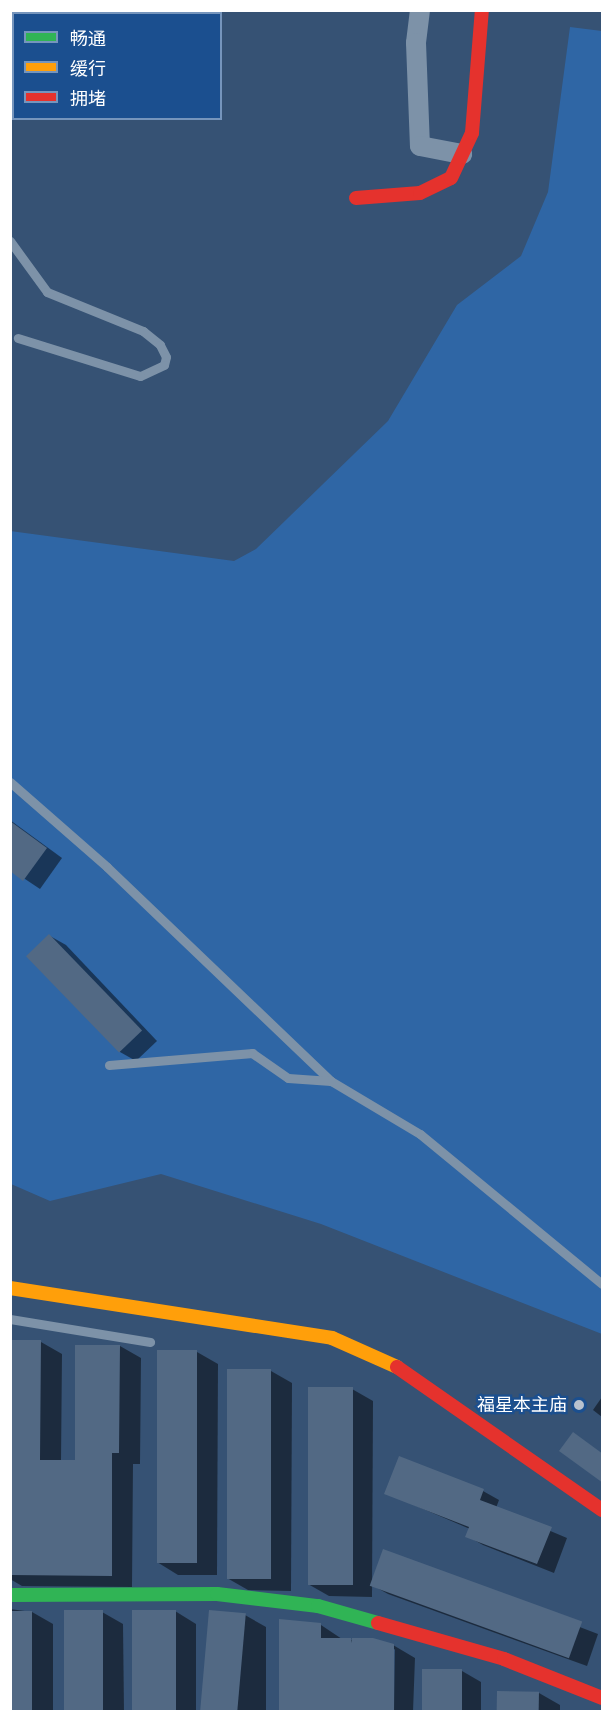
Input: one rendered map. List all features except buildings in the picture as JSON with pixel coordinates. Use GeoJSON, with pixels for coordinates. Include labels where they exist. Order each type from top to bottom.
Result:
{"type":"FeatureCollection","features":[{"type":"Feature","properties":{"kind":"street"},"geometry":{"type":"LineString","coordinates":[[420,10],[416,43],[420,147],[462,154]]}},
{"type":"Feature","properties":{"kind":"street"},"geometry":{"type":"LineString","coordinates":[[356,198],[420,193],[451,178],[472,133],[482,10]]}},
{"type":"Feature","properties":{"kind":"street"},"geometry":{"type":"LineString","coordinates":[[10,1288],[332,1338],[365,1350],[392,1364],[603,1510]]}},
{"type":"Feature","properties":{"kind":"street"},"geometry":{"type":"LineString","coordinates":[[10,1595],[217,1594],[318,1606],[504,1659],[603,1698]]}},
{"type":"Feature","properties":{"kind":"lane"},"geometry":{"type":"LineString","coordinates":[[10,241],[47,292],[143,332],[160,345],[166,357],[164,365],[140,376],[18,338]]}},
{"type":"Feature","properties":{"kind":"lane"},"geometry":{"type":"LineString","coordinates":[[10,782],[107,867],[331,1081],[420,1134],[603,1284]]}},
{"type":"Feature","properties":{"kind":"lane"},"geometry":{"type":"LineString","coordinates":[[109,1065],[252,1053],[288,1078],[331,1081]]}},
{"type":"Feature","properties":{"kind":"lane"},"geometry":{"type":"LineString","coordinates":[[10,1319],[150,1342]]}},
{"type":"Feature","properties":{"kind":"shaded area"},"geometry":{"type":"Polygon","coordinates":[[[570,27],[602,31],[602,1334],[321,1224],[161,1174],[50,1201],[11,1184],[10,531],[234,561],[256,549],[388,421],[457,305],[521,256],[548,192],[570,27]]]}},
{"type":"Feature","properties":{"kind":"traffic: fast"},"geometry":{"type":"LineString","coordinates":[[10,1595],[217,1594],[318,1606],[378,1623]]}},
{"type":"Feature","properties":{"kind":"traffic: slow"},"geometry":{"type":"LineString","coordinates":[[10,1288],[332,1338],[397,1367]]}},
{"type":"Feature","properties":{"kind":"traffic: jam"},"geometry":{"type":"LineString","coordinates":[[356,198],[420,193],[451,178],[472,133],[482,10]]}},
{"type":"Feature","properties":{"kind":"traffic: jam"},"geometry":{"type":"LineString","coordinates":[[397,1367],[602,1510]]}},
{"type":"Feature","properties":{"kind":"traffic: jam"},"geometry":{"type":"LineString","coordinates":[[378,1623],[504,1659],[602,1698]]}},
{"type":"Feature","properties":{"kind":"place","name":"福星本主庙"},"geometry":{"type":"Point","coordinates":[579,1405]}}]}
